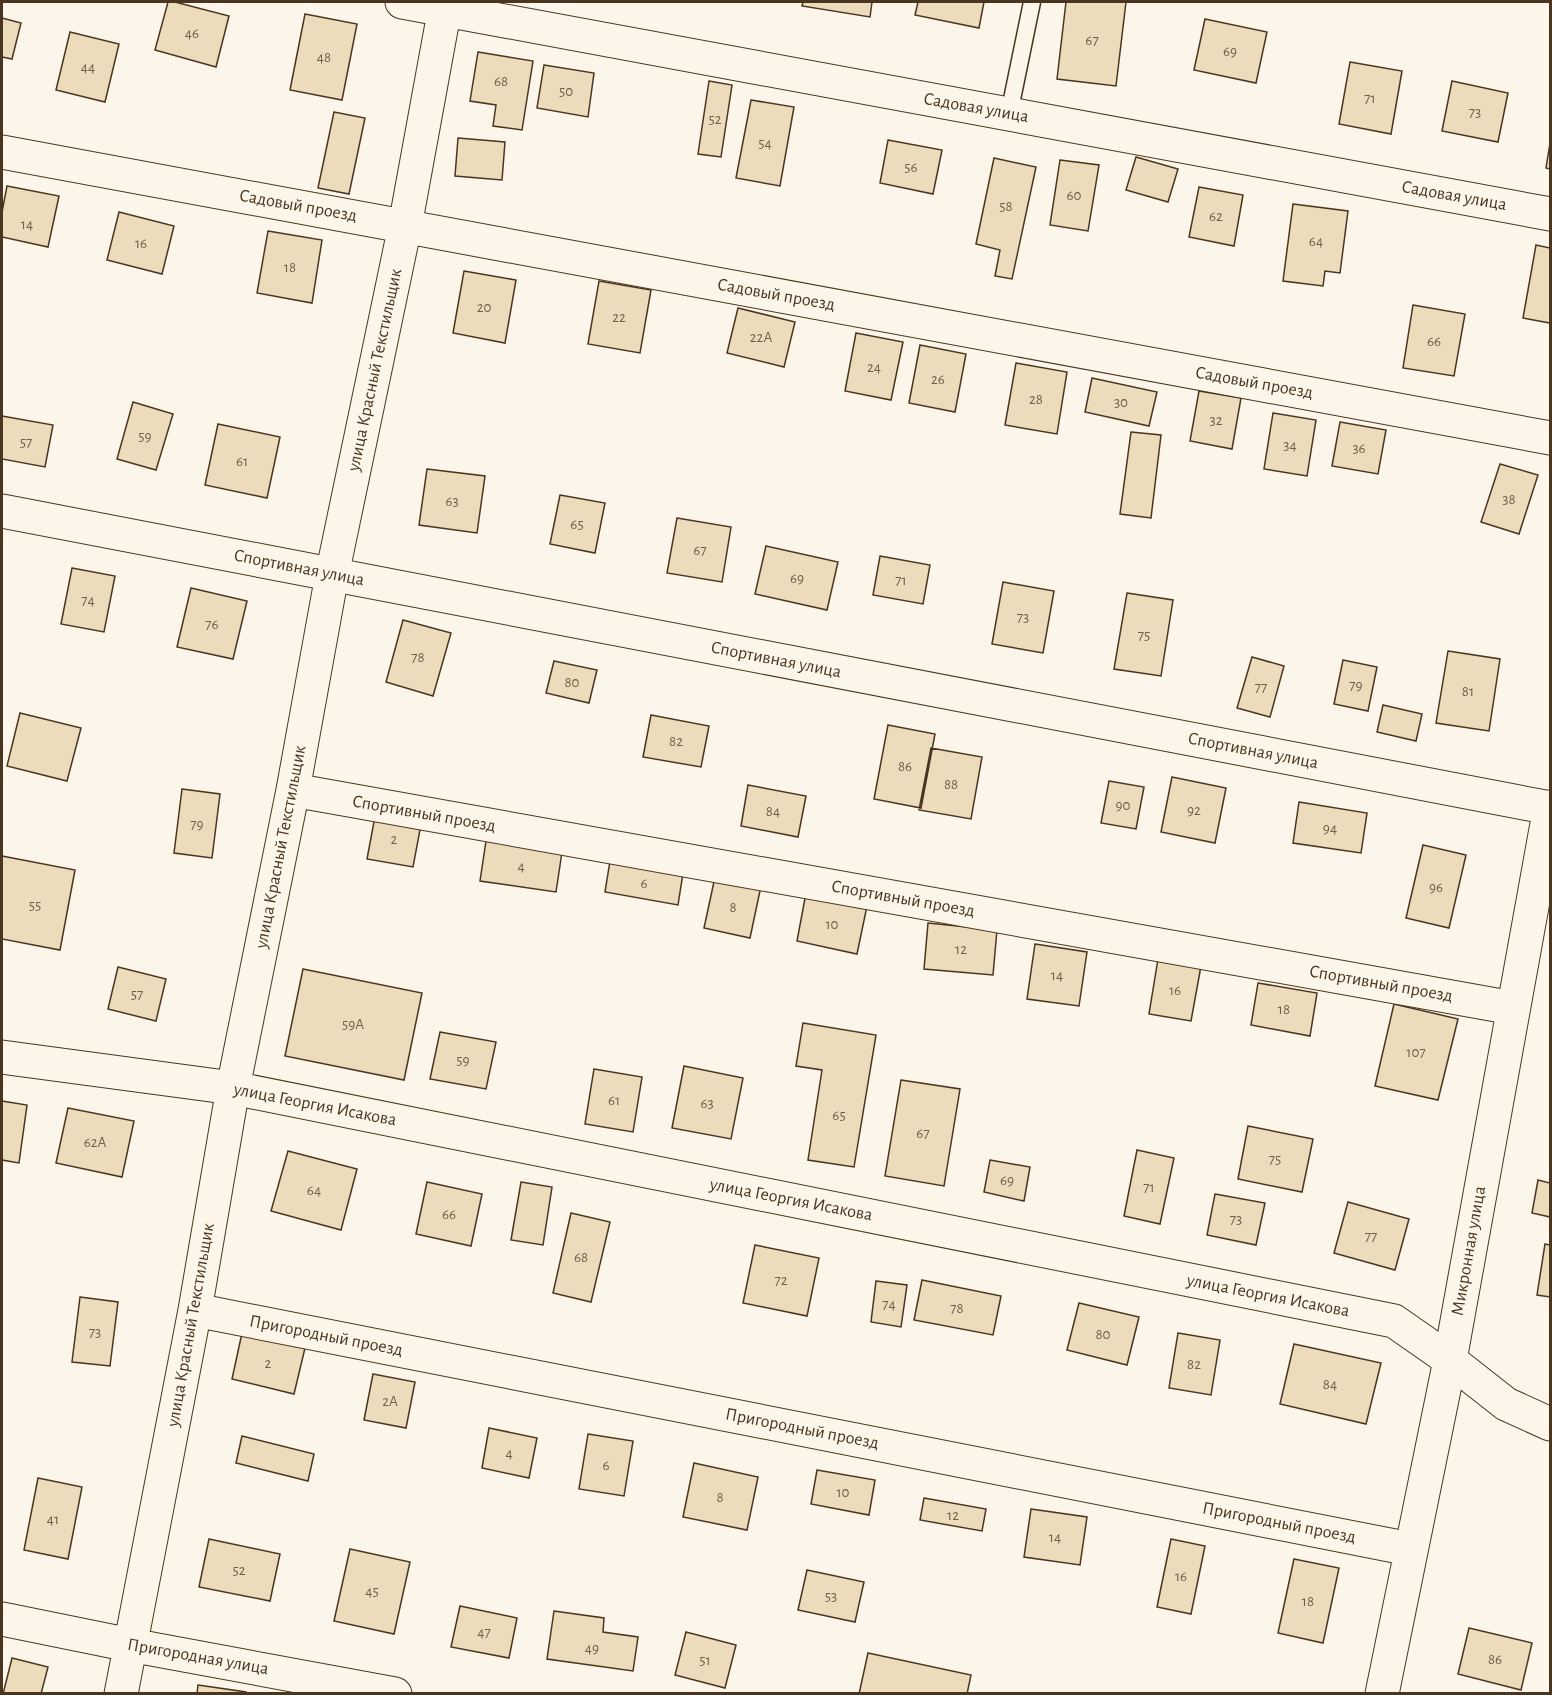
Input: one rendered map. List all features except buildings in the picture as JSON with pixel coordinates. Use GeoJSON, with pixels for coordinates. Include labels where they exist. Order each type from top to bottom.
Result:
{"type":"FeatureCollection","features":[{"type":"Feature","properties":{"kind":"street","name":"Садовая улица"},"geometry":{"type":"LineString","coordinates":[[402,2],[445,6],[1551,214]]}},
{"type":"Feature","properties":{"kind":"street","name":"улица Красный Текстильщик"},"geometry":{"type":"LineString","coordinates":[[121,1694],[195,1310],[233,1088],[293,790],[332,575],[405,226],[445,6]]}},
{"type":"Feature","properties":{"kind":"street","name":"Садовый проезд"},"geometry":{"type":"LineString","coordinates":[[2,152],[1551,438]]}},
{"type":"Feature","properties":{"kind":"street","name":"Спортивная улица"},"geometry":{"type":"LineString","coordinates":[[2,511],[1550,808]]}},
{"type":"Feature","properties":{"kind":"street","name":"Спортивный проезд"},"geometry":{"type":"LineString","coordinates":[[293,790],[1513,1008]]}},
{"type":"Feature","properties":{"kind":"street","name":"Микронная улица"},"geometry":{"type":"LineString","coordinates":[[1382,1694],[1450,1360],[1550,808]]}},
{"type":"Feature","properties":{"kind":"street","name":"улица Георгия Исакова"},"geometry":{"type":"LineString","coordinates":[[2,1057],[233,1088],[1394,1321],[1450,1360],[1506,1404],[1551,1424]]}},
{"type":"Feature","properties":{"kind":"street","name":"Пригородный проезд"},"geometry":{"type":"LineString","coordinates":[[195,1310],[1410,1549]]}},
{"type":"Feature","properties":{"kind":"street","name":"Пригородная улица"},"geometry":{"type":"LineString","coordinates":[[2,1619],[394,1694]]}},
{"type":"Feature","properties":{"kind":"lane"},"geometry":{"type":"LineString","coordinates":[[1010,114],[1032,2]]}}]}
